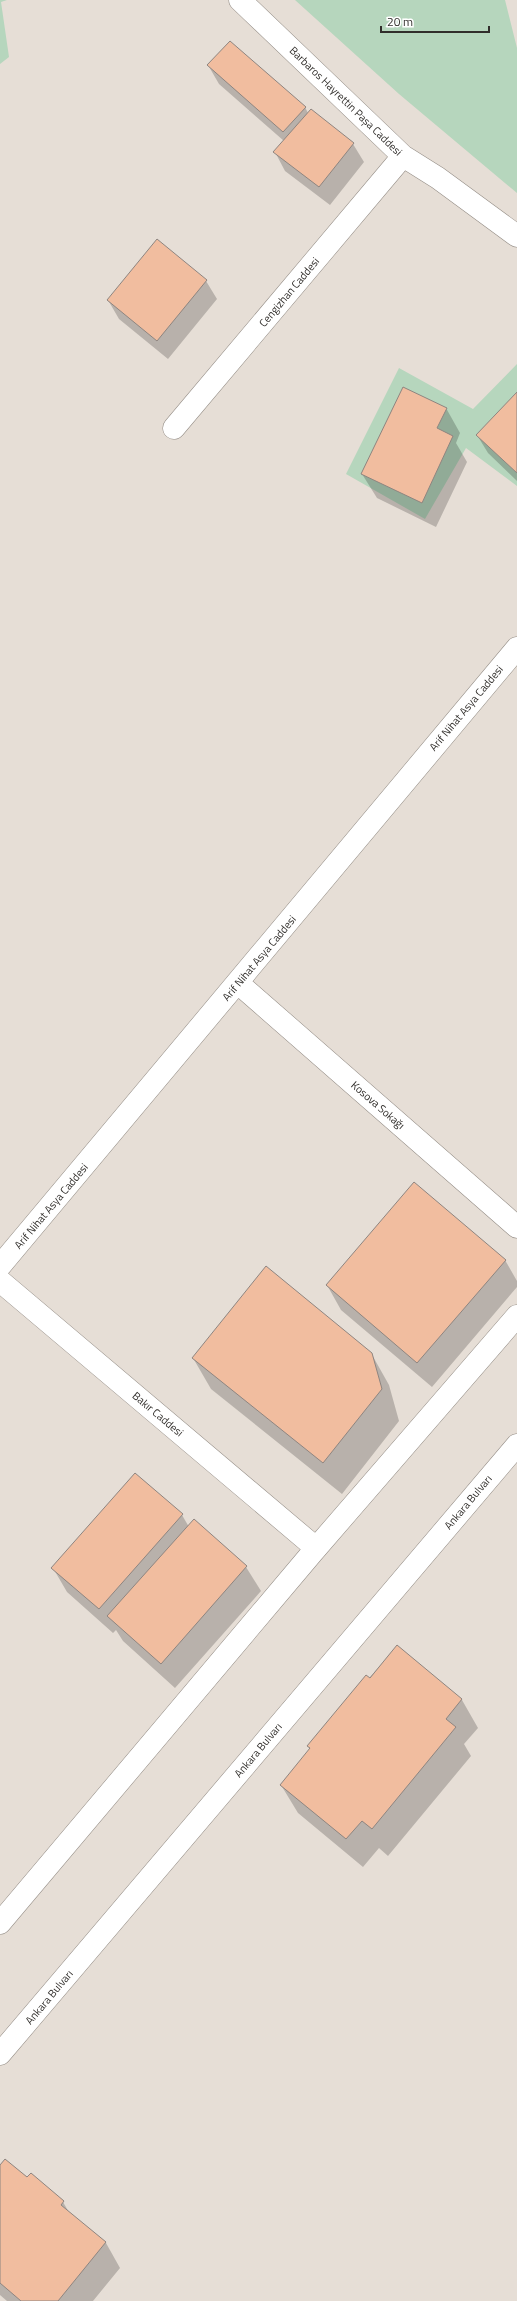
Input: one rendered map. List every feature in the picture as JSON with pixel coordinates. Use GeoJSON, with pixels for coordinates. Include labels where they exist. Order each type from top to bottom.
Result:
{"type":"FeatureCollection","features":[{"type":"Feature","properties":{"kind":"street","name":"Barbaros Hayrettin Paşa Caddesi"},"geometry":{"type":"LineString","coordinates":[[240,0],[403,156],[438,178],[517,236]]}},
{"type":"Feature","properties":{"kind":"street","name":"Cengizhan Caddesi"},"geometry":{"type":"LineString","coordinates":[[174,428],[403,156]]}},
{"type":"Feature","properties":{"kind":"street","name":"Arif Nihat Asya Caddesi"},"geometry":{"type":"LineString","coordinates":[[0,1266],[517,648]]}},
{"type":"Feature","properties":{"kind":"street","name":"Kosova Sokağı"},"geometry":{"type":"LineString","coordinates":[[238,983],[517,1227]]}},
{"type":"Feature","properties":{"kind":"street","name":"Bakır Caddesi"},"geometry":{"type":"LineString","coordinates":[[0,1281],[316,1548]]}},
{"type":"Feature","properties":{"kind":"street"},"geometry":{"type":"LineString","coordinates":[[0,1923],[316,1548],[517,1316]]}},
{"type":"Feature","properties":{"kind":"street","name":"Ankara Bulvarı"},"geometry":{"type":"LineString","coordinates":[[0,2054],[517,1445]]}},
{"type":"Feature","properties":{"kind":"green space"},"geometry":{"type":"Polygon","coordinates":[[[0,0],[7,0],[1,2],[9,57],[0,64],[0,0]]]}},
{"type":"Feature","properties":{"kind":"green space"},"geometry":{"type":"Polygon","coordinates":[[[295,0],[505,0],[517,48],[517,193],[399,94],[295,0]]]}},
{"type":"Feature","properties":{"kind":"green space"},"geometry":{"type":"Polygon","coordinates":[[[517,364],[517,486],[466,448],[425,519],[346,474],[399,368],[473,409],[517,364]]]}},
{"type":"Feature","properties":{"kind":"building"},"geometry":{"type":"Polygon","coordinates":[[[230,41],[306,107],[283,132],[207,65],[230,41]]]}},
{"type":"Feature","properties":{"kind":"building"},"geometry":{"type":"Polygon","coordinates":[[[311,109],[354,143],[319,187],[273,152],[311,109]]]}},
{"type":"Feature","properties":{"kind":"building"},"geometry":{"type":"Polygon","coordinates":[[[157,239],[207,280],[157,341],[107,300],[157,239]]]}},
{"type":"Feature","properties":{"kind":"building"},"geometry":{"type":"Polygon","coordinates":[[[403,387],[447,408],[437,428],[453,436],[422,503],[361,474],[403,387]]]}},
{"type":"Feature","properties":{"kind":"building"},"geometry":{"type":"Polygon","coordinates":[[[517,392],[517,473],[476,435],[517,392]]]}},
{"type":"Feature","properties":{"kind":"building"},"geometry":{"type":"Polygon","coordinates":[[[414,1182],[506,1260],[417,1363],[326,1285],[414,1182]]]}},
{"type":"Feature","properties":{"kind":"building"},"geometry":{"type":"Polygon","coordinates":[[[266,1266],[372,1353],[382,1389],[323,1463],[192,1358],[266,1266]]]}},
{"type":"Feature","properties":{"kind":"building"},"geometry":{"type":"Polygon","coordinates":[[[135,1473],[183,1514],[99,1609],[51,1568],[135,1473]]]}},
{"type":"Feature","properties":{"kind":"building"},"geometry":{"type":"Polygon","coordinates":[[[194,1519],[247,1566],[161,1664],[107,1616],[194,1519]]]}},
{"type":"Feature","properties":{"kind":"building"},"geometry":{"type":"Polygon","coordinates":[[[397,1645],[462,1699],[446,1719],[456,1727],[372,1829],[362,1821],[346,1839],[280,1785],[310,1748],[307,1746],[366,1675],[370,1678],[397,1645]]]}},
{"type":"Feature","properties":{"kind":"building"},"geometry":{"type":"Polygon","coordinates":[[[5,2159],[27,2177],[31,2173],[64,2201],[61,2205],[106,2242],[58,2301],[21,2301],[0,2283],[0,2165],[5,2159]]]}}]}
